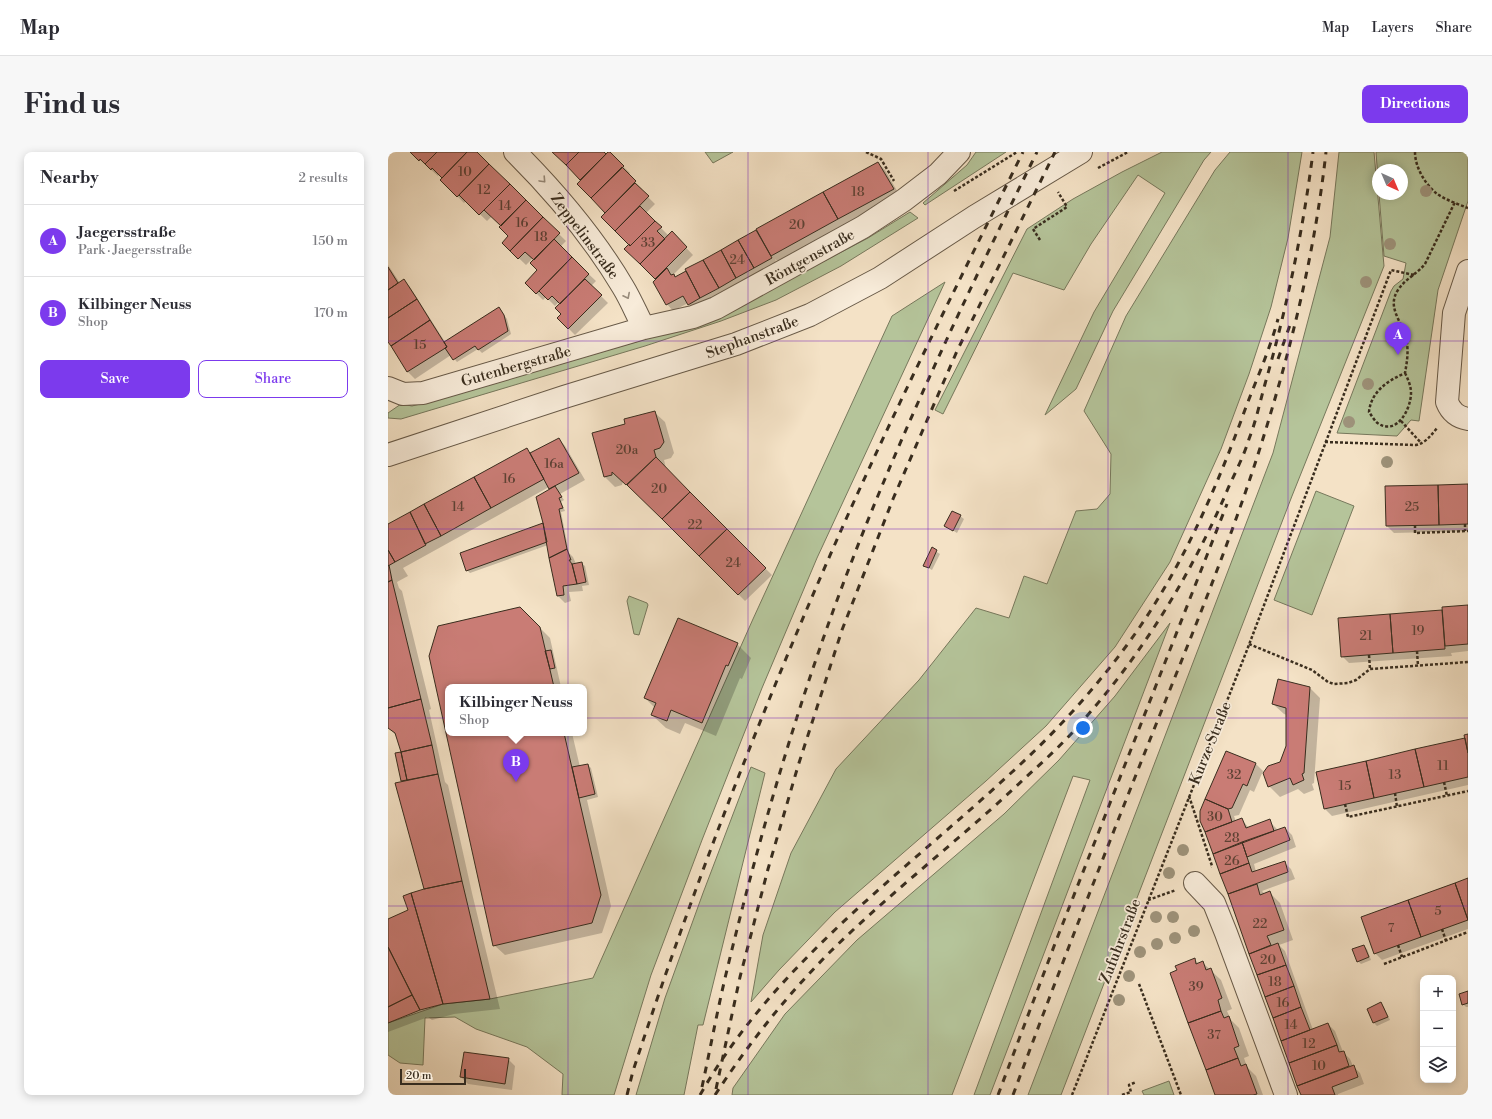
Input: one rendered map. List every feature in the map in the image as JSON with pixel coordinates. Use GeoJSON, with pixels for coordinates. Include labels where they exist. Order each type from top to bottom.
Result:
{"type":"FeatureCollection","features":[{"type":"Feature","properties":{"kind":"street","name":"Zeppelinstraße"},"geometry":{"type":"LineString","coordinates":[[515,152],[542,179],[566,207],[603,256],[624,288],[644,328]]}},
{"type":"Feature","properties":{"kind":"street","name":"Röntgenstraße"},"geometry":{"type":"LineString","coordinates":[[644,328],[693,317],[716,308],[863,228],[904,200],[938,174],[959,152]]}},
{"type":"Feature","properties":{"kind":"street","name":"Stephanstraße"},"geometry":{"type":"LineString","coordinates":[[389,453],[736,344],[810,315],[880,278],[974,217],[1081,152]]}},
{"type":"Feature","properties":{"kind":"street"},"geometry":{"type":"LineString","coordinates":[[1459,415],[1447,402],[1454,313],[1467,278]]}},
{"type":"Feature","properties":{"kind":"street","name":"Gutenbergstraße"},"geometry":{"type":"LineString","coordinates":[[388,388],[403,394],[423,393],[644,328]]}},
{"type":"Feature","properties":{"kind":"street"},"geometry":{"type":"LineString","coordinates":[[1195,883],[1214,903],[1286,1095]]}},
{"type":"Feature","properties":{"kind":"path"},"geometry":{"type":"LineString","coordinates":[[866,152],[881,159],[904,200]]}},
{"type":"Feature","properties":{"kind":"path"},"geometry":{"type":"LineString","coordinates":[[1415,152],[1417,166],[1437,194],[1468,208]]}},
{"type":"Feature","properties":{"kind":"path"},"geometry":{"type":"LineString","coordinates":[[1040,240],[1033,229],[1067,207],[1058,191]]}},
{"type":"Feature","properties":{"kind":"path"},"geometry":{"type":"LineString","coordinates":[[1405,373],[1391,379],[1375,395],[1370,404],[1369,412],[1379,424],[1386,426],[1401,421],[1409,406],[1411,393],[1410,383],[1405,373],[1407,352],[1406,339],[1397,319],[1394,299],[1398,290],[1425,264],[1455,202]]}},
{"type":"Feature","properties":{"kind":"path","name":"Kurze Straße"},"geometry":{"type":"LineString","coordinates":[[1148,900],[1195,883],[1212,866],[1189,796],[1249,644],[1391,270],[1414,275]]}},
{"type":"Feature","properties":{"kind":"path"},"geometry":{"type":"LineString","coordinates":[[1325,442],[1422,444],[1459,415]]}},
{"type":"Feature","properties":{"kind":"path"},"geometry":{"type":"LineString","coordinates":[[1401,421],[1422,444]]}},
{"type":"Feature","properties":{"kind":"path"},"geometry":{"type":"LineString","coordinates":[[1415,525],[1415,533],[1467,531],[1465,524]]}},
{"type":"Feature","properties":{"kind":"path"},"geometry":{"type":"LineString","coordinates":[[1249,644],[1312,670],[1328,682],[1334,684],[1348,683],[1356,680],[1370,669],[1468,662]]}},
{"type":"Feature","properties":{"kind":"path"},"geometry":{"type":"LineString","coordinates":[[1417,651],[1418,666]]}},
{"type":"Feature","properties":{"kind":"path"},"geometry":{"type":"LineString","coordinates":[[1369,655],[1370,669]]}},
{"type":"Feature","properties":{"kind":"path"},"geometry":{"type":"LineString","coordinates":[[1444,782],[1447,796]]}},
{"type":"Feature","properties":{"kind":"path"},"geometry":{"type":"LineString","coordinates":[[1345,804],[1348,817],[1468,791]]}},
{"type":"Feature","properties":{"kind":"path"},"geometry":{"type":"LineString","coordinates":[[1394,793],[1398,806]]}},
{"type":"Feature","properties":{"kind":"path","name":"Zufuhrstraße"},"geometry":{"type":"LineString","coordinates":[[1072,1095],[1189,796]]}},
{"type":"Feature","properties":{"kind":"path"},"geometry":{"type":"LineString","coordinates":[[1442,929],[1446,941]]}},
{"type":"Feature","properties":{"kind":"path"},"geometry":{"type":"LineString","coordinates":[[1384,964],[1468,932]]}},
{"type":"Feature","properties":{"kind":"path"},"geometry":{"type":"LineString","coordinates":[[1398,945],[1402,957]]}},
{"type":"Feature","properties":{"kind":"path"},"geometry":{"type":"LineString","coordinates":[[1139,984],[1181,1095]]}},
{"type":"Feature","properties":{"kind":"path"},"geometry":{"type":"LineString","coordinates":[[1122,1095],[1131,1092],[1129,1085],[1136,1082]]}},
{"type":"Feature","properties":{"kind":"green space"},"geometry":{"type":"Polygon","coordinates":[[[705,152],[733,152],[713,163],[705,152]]]}},
{"type":"Feature","properties":{"kind":"green space"},"geometry":{"type":"Polygon","coordinates":[[[976,152],[1006,152],[925,205],[923,203],[967,165],[976,152]]]}},
{"type":"Feature","properties":{"kind":"green space"},"geometry":{"type":"Polygon","coordinates":[[[1162,152],[1211,152],[1204,160],[1113,311],[1076,389],[1045,415],[1094,312],[1165,193],[1138,175],[1091,244],[1064,290],[1013,273],[943,414],[935,410],[1027,229],[1073,199],[1162,152]]]}},
{"type":"Feature","properties":{"kind":"green space"},"geometry":{"type":"Polygon","coordinates":[[[1230,152],[1302,152],[1288,238],[1271,307],[1249,374],[1221,449],[1170,562],[1115,647],[1046,726],[986,781],[835,912],[779,970],[751,1002],[763,935],[791,853],[836,769],[919,680],[976,608],[1009,618],[1024,576],[1047,584],[1076,511],[1097,509],[1110,494],[1111,454],[1084,411],[1126,316],[1215,170],[1230,152]]]}},
{"type":"Feature","properties":{"kind":"green space"},"geometry":{"type":"Polygon","coordinates":[[[1339,152],[1374,152],[1375,164],[1372,164],[1372,200],[1378,200],[1384,266],[1292,496],[1061,1095],[1028,1095],[1273,453],[1330,237],[1339,152]]]}},
{"type":"Feature","properties":{"kind":"green space"},"geometry":{"type":"Polygon","coordinates":[[[1376,152],[1468,152],[1468,201],[1438,290],[1419,421],[1411,420],[1397,436],[1337,433],[1391,291],[1394,286],[1403,279],[1406,263],[1384,256],[1379,200],[1408,200],[1408,164],[1377,164],[1376,152]]]}},
{"type":"Feature","properties":{"kind":"green space"},"geometry":{"type":"Polygon","coordinates":[[[910,212],[918,218],[841,266],[776,300],[721,321],[645,346],[401,419],[388,418],[388,413],[401,404],[412,406],[440,399],[694,325],[720,316],[868,238],[910,212]]]}},
{"type":"Feature","properties":{"kind":"green space"},"geometry":{"type":"Polygon","coordinates":[[[945,282],[817,558],[762,688],[651,975],[614,1095],[562,1095],[563,1074],[527,1047],[476,1029],[455,1017],[425,1018],[423,1065],[400,1063],[388,1055],[388,1023],[443,1004],[490,999],[593,978],[753,619],[892,316],[945,282]]]}},
{"type":"Feature","properties":{"kind":"green space"},"geometry":{"type":"Polygon","coordinates":[[[1316,491],[1354,506],[1312,615],[1274,600],[1316,491]]]}},
{"type":"Feature","properties":{"kind":"green space"},"geometry":{"type":"Polygon","coordinates":[[[629,596],[647,603],[648,605],[639,635],[634,634],[627,601],[629,596]]]}},
{"type":"Feature","properties":{"kind":"green space"},"geometry":{"type":"Polygon","coordinates":[[[1170,623],[990,1095],[974,1095],[1090,780],[1073,776],[952,1095],[732,1095],[733,1088],[785,1014],[857,940],[1004,814],[1059,760],[1115,696],[1170,623]]]}},
{"type":"Feature","properties":{"kind":"green space"},"geometry":{"type":"Polygon","coordinates":[[[751,767],[765,773],[703,1025],[698,1025],[684,1095],[636,1095],[665,998],[751,767]]]}},
{"type":"Feature","properties":{"kind":"green space"},"geometry":{"type":"Polygon","coordinates":[[[1169,1081],[1174,1095],[1144,1095],[1142,1091],[1169,1081]]]}},
{"type":"Feature","properties":{"kind":"building"},"geometry":{"type":"Polygon","coordinates":[[[410,152],[437,152],[425,164],[420,159],[419,161],[410,152]]]}},
{"type":"Feature","properties":{"kind":"building"},"geometry":{"type":"Polygon","coordinates":[[[437,152],[467,152],[442,178],[432,168],[431,170],[425,164],[437,152]]]}},
{"type":"Feature","properties":{"kind":"building"},"geometry":{"type":"Polygon","coordinates":[[[467,152],[477,152],[489,164],[457,197],[440,180],[467,152]]]}},
{"type":"Feature","properties":{"kind":"building"},"geometry":{"type":"Polygon","coordinates":[[[552,152],[579,152],[566,165],[552,152]]]}},
{"type":"Feature","properties":{"kind":"building"},"geometry":{"type":"Polygon","coordinates":[[[579,152],[604,152],[606,154],[580,180],[566,165],[579,152]]]}},
{"type":"Feature","properties":{"kind":"building"},"geometry":{"type":"Polygon","coordinates":[[[608,152],[610,152],[624,166],[591,198],[577,184],[608,152]]]}},
{"type":"Feature","properties":{"kind":"building"},"geometry":{"type":"Polygon","coordinates":[[[878,162],[894,189],[838,219],[823,192],[878,162]]]}},
{"type":"Feature","properties":{"kind":"building"},"geometry":{"type":"Polygon","coordinates":[[[489,164],[510,184],[479,215],[459,195],[489,164]]]}},
{"type":"Feature","properties":{"kind":"building"},"geometry":{"type":"Polygon","coordinates":[[[622,167],[636,181],[605,213],[591,198],[622,167]]]}},
{"type":"Feature","properties":{"kind":"building"},"geometry":{"type":"Polygon","coordinates":[[[635,183],[649,196],[615,231],[601,217],[635,183]]]}},
{"type":"Feature","properties":{"kind":"building"},"geometry":{"type":"Polygon","coordinates":[[[510,184],[526,200],[501,226],[484,210],[510,184]]]}},
{"type":"Feature","properties":{"kind":"building"},"geometry":{"type":"Polygon","coordinates":[[[823,192],[838,219],[771,256],[756,229],[823,192]]]}},
{"type":"Feature","properties":{"kind":"building"},"geometry":{"type":"Polygon","coordinates":[[[526,200],[543,217],[510,251],[502,243],[508,236],[499,227],[526,200]]]}},
{"type":"Feature","properties":{"kind":"building"},"geometry":{"type":"Polygon","coordinates":[[[640,206],[655,221],[630,246],[615,231],[640,206]]]}},
{"type":"Feature","properties":{"kind":"building"},"geometry":{"type":"Polygon","coordinates":[[[543,217],[560,233],[534,260],[525,252],[518,259],[510,251],[543,217]]]}},
{"type":"Feature","properties":{"kind":"building"},"geometry":{"type":"Polygon","coordinates":[[[655,221],[662,227],[657,231],[665,239],[640,264],[624,249],[629,244],[630,246],[655,221]]]}},
{"type":"Feature","properties":{"kind":"building"},"geometry":{"type":"Polygon","coordinates":[[[756,230],[772,258],[754,268],[738,240],[756,230]]]}},
{"type":"Feature","properties":{"kind":"building"},"geometry":{"type":"Polygon","coordinates":[[[672,231],[687,247],[655,279],[640,264],[672,231]]]}},
{"type":"Feature","properties":{"kind":"building"},"geometry":{"type":"Polygon","coordinates":[[[554,239],[572,257],[536,294],[525,283],[537,270],[530,263],[554,239]]]}},
{"type":"Feature","properties":{"kind":"building"},"geometry":{"type":"Polygon","coordinates":[[[738,240],[754,268],[736,278],[721,250],[738,240]]]}},
{"type":"Feature","properties":{"kind":"building"},"geometry":{"type":"Polygon","coordinates":[[[721,250],[736,278],[719,288],[703,260],[721,250]]]}},
{"type":"Feature","properties":{"kind":"building"},"geometry":{"type":"Polygon","coordinates":[[[572,257],[589,274],[560,304],[552,296],[548,300],[539,291],[572,257]]]}},
{"type":"Feature","properties":{"kind":"building"},"geometry":{"type":"Polygon","coordinates":[[[703,260],[719,288],[700,298],[685,269],[703,260]]]}},
{"type":"Feature","properties":{"kind":"building"},"geometry":{"type":"Polygon","coordinates":[[[388,267],[398,283],[388,290],[388,267]]]}},
{"type":"Feature","properties":{"kind":"building"},"geometry":{"type":"Polygon","coordinates":[[[667,268],[671,275],[674,274],[675,277],[686,271],[700,298],[688,305],[683,296],[666,305],[653,282],[667,268]]]}},
{"type":"Feature","properties":{"kind":"building"},"geometry":{"type":"Polygon","coordinates":[[[404,279],[417,299],[388,318],[388,290],[404,279]]]}},
{"type":"Feature","properties":{"kind":"building"},"geometry":{"type":"Polygon","coordinates":[[[585,279],[602,295],[568,329],[557,318],[561,314],[555,308],[585,279]]]}},
{"type":"Feature","properties":{"kind":"building"},"geometry":{"type":"Polygon","coordinates":[[[417,299],[430,320],[391,346],[388,342],[388,318],[417,299]]]}},
{"type":"Feature","properties":{"kind":"building"},"geometry":{"type":"Polygon","coordinates":[[[499,307],[504,315],[508,331],[478,350],[475,346],[453,360],[445,348],[447,347],[444,342],[499,307]]]}},
{"type":"Feature","properties":{"kind":"building"},"geometry":{"type":"Polygon","coordinates":[[[430,320],[447,347],[407,372],[391,346],[430,320]]]}},
{"type":"Feature","properties":{"kind":"building"},"geometry":{"type":"Polygon","coordinates":[[[655,411],[664,442],[660,448],[654,450],[656,457],[626,485],[612,472],[612,475],[604,477],[592,433],[625,424],[624,419],[655,411]]]}},
{"type":"Feature","properties":{"kind":"building"},"geometry":{"type":"Polygon","coordinates":[[[559,438],[579,473],[549,489],[530,453],[559,438]]]}},
{"type":"Feature","properties":{"kind":"building"},"geometry":{"type":"Polygon","coordinates":[[[527,448],[544,479],[491,508],[474,477],[527,448]]]}},
{"type":"Feature","properties":{"kind":"building"},"geometry":{"type":"Polygon","coordinates":[[[656,457],[690,492],[662,519],[627,485],[656,457]]]}},
{"type":"Feature","properties":{"kind":"building"},"geometry":{"type":"Polygon","coordinates":[[[474,477],[491,508],[441,536],[424,504],[474,477]]]}},
{"type":"Feature","properties":{"kind":"building"},"geometry":{"type":"Polygon","coordinates":[[[1468,484],[1468,524],[1439,525],[1438,485],[1468,484]]]}},
{"type":"Feature","properties":{"kind":"building"},"geometry":{"type":"Polygon","coordinates":[[[1438,485],[1439,525],[1386,526],[1385,486],[1438,485]]]}},
{"type":"Feature","properties":{"kind":"building"},"geometry":{"type":"Polygon","coordinates":[[[555,486],[562,497],[559,498],[563,508],[559,509],[567,549],[549,558],[543,523],[536,497],[555,486]]]}},
{"type":"Feature","properties":{"kind":"building"},"geometry":{"type":"Polygon","coordinates":[[[690,492],[727,529],[699,556],[662,519],[690,492]]]}},
{"type":"Feature","properties":{"kind":"building"},"geometry":{"type":"Polygon","coordinates":[[[424,504],[441,536],[425,544],[410,512],[424,504]]]}},
{"type":"Feature","properties":{"kind":"building"},"geometry":{"type":"Polygon","coordinates":[[[952,511],[961,515],[953,531],[944,526],[952,511]]]}},
{"type":"Feature","properties":{"kind":"building"},"geometry":{"type":"Polygon","coordinates":[[[410,512],[426,545],[395,562],[388,550],[388,524],[410,512]]]}},
{"type":"Feature","properties":{"kind":"building"},"geometry":{"type":"Polygon","coordinates":[[[543,523],[547,542],[466,571],[460,553],[543,523]]]}},
{"type":"Feature","properties":{"kind":"building"},"geometry":{"type":"Polygon","coordinates":[[[727,529],[766,568],[738,595],[699,556],[727,529]]]}},
{"type":"Feature","properties":{"kind":"building"},"geometry":{"type":"Polygon","coordinates":[[[932,547],[937,550],[929,568],[923,566],[932,547]]]}},
{"type":"Feature","properties":{"kind":"building"},"geometry":{"type":"Polygon","coordinates":[[[567,549],[577,584],[563,586],[564,595],[557,596],[549,558],[567,549]]]}},
{"type":"Feature","properties":{"kind":"building"},"geometry":{"type":"Polygon","coordinates":[[[388,550],[395,562],[388,566],[388,550]]]}},
{"type":"Feature","properties":{"kind":"building"},"geometry":{"type":"Polygon","coordinates":[[[582,562],[586,582],[577,584],[572,564],[582,562]]]}},
{"type":"Feature","properties":{"kind":"building"},"geometry":{"type":"Polygon","coordinates":[[[389,565],[392,580],[388,582],[388,566],[389,565]]]}},
{"type":"Feature","properties":{"kind":"building"},"geometry":{"type":"Polygon","coordinates":[[[392,580],[421,699],[388,708],[388,582],[392,580]]]}},
{"type":"Feature","properties":{"kind":"building"},"geometry":{"type":"Polygon","coordinates":[[[1468,605],[1468,644],[1445,646],[1442,607],[1468,605]]]}},
{"type":"Feature","properties":{"kind":"building"},"geometry":{"type":"Polygon","coordinates":[[[520,607],[540,627],[553,684],[445,684],[445,728],[429,656],[438,626],[520,607]]]}},
{"type":"Feature","properties":{"kind":"building"},"geometry":{"type":"Polygon","coordinates":[[[1442,610],[1445,649],[1393,653],[1390,614],[1442,610]]]}},
{"type":"Feature","properties":{"kind":"building"},"geometry":{"type":"Polygon","coordinates":[[[1390,614],[1393,653],[1341,657],[1338,618],[1390,614]]]}},
{"type":"Feature","properties":{"kind":"building"},"geometry":{"type":"Polygon","coordinates":[[[678,618],[738,643],[728,666],[726,665],[702,723],[671,710],[667,721],[651,715],[656,703],[644,698],[678,618]]]}},
{"type":"Feature","properties":{"kind":"building"},"geometry":{"type":"Polygon","coordinates":[[[551,650],[555,668],[550,669],[545,651],[551,650]]]}},
{"type":"Feature","properties":{"kind":"building"},"geometry":{"type":"Polygon","coordinates":[[[1278,679],[1310,687],[1304,773],[1302,774],[1304,780],[1293,785],[1290,778],[1268,787],[1263,773],[1268,766],[1280,762],[1286,746],[1286,708],[1272,704],[1278,679]]]}},
{"type":"Feature","properties":{"kind":"building"},"geometry":{"type":"Polygon","coordinates":[[[421,699],[432,745],[401,752],[395,733],[388,728],[388,708],[421,699]]]}},
{"type":"Feature","properties":{"kind":"building"},"geometry":{"type":"Polygon","coordinates":[[[1468,734],[1468,753],[1464,735],[1468,734]]]}},
{"type":"Feature","properties":{"kind":"building"},"geometry":{"type":"Polygon","coordinates":[[[447,736],[565,736],[601,895],[592,923],[493,946],[447,736]]]}},
{"type":"Feature","properties":{"kind":"building"},"geometry":{"type":"Polygon","coordinates":[[[1465,738],[1468,753],[1468,777],[1424,787],[1415,749],[1465,738]]]}},
{"type":"Feature","properties":{"kind":"building"},"geometry":{"type":"Polygon","coordinates":[[[432,745],[438,774],[407,780],[401,752],[432,745]]]}},
{"type":"Feature","properties":{"kind":"building"},"geometry":{"type":"Polygon","coordinates":[[[1415,749],[1424,787],[1374,798],[1366,761],[1415,749]]]}},
{"type":"Feature","properties":{"kind":"building"},"geometry":{"type":"Polygon","coordinates":[[[1226,751],[1256,763],[1247,786],[1243,784],[1232,808],[1228,809],[1205,799],[1226,751]]]}},
{"type":"Feature","properties":{"kind":"building"},"geometry":{"type":"Polygon","coordinates":[[[401,752],[407,780],[401,781],[395,753],[401,752]]]}},
{"type":"Feature","properties":{"kind":"building"},"geometry":{"type":"Polygon","coordinates":[[[1366,761],[1374,798],[1324,809],[1316,772],[1366,761]]]}},
{"type":"Feature","properties":{"kind":"building"},"geometry":{"type":"Polygon","coordinates":[[[588,764],[595,794],[579,798],[572,767],[588,764]]]}},
{"type":"Feature","properties":{"kind":"building"},"geometry":{"type":"Polygon","coordinates":[[[438,774],[462,881],[424,889],[395,783],[438,774]]]}},
{"type":"Feature","properties":{"kind":"building"},"geometry":{"type":"Polygon","coordinates":[[[1205,799],[1228,809],[1232,822],[1205,832],[1200,821],[1200,811],[1205,799]]]}},
{"type":"Feature","properties":{"kind":"building"},"geometry":{"type":"Polygon","coordinates":[[[1242,818],[1246,828],[1270,819],[1274,831],[1213,854],[1205,832],[1242,818]]]}},
{"type":"Feature","properties":{"kind":"building"},"geometry":{"type":"Polygon","coordinates":[[[1285,827],[1290,840],[1247,857],[1242,842],[1285,827]]]}},
{"type":"Feature","properties":{"kind":"building"},"geometry":{"type":"Polygon","coordinates":[[[1242,842],[1249,863],[1220,874],[1213,854],[1242,842]]]}},
{"type":"Feature","properties":{"kind":"building"},"geometry":{"type":"Polygon","coordinates":[[[1285,861],[1288,872],[1228,894],[1220,874],[1249,863],[1252,872],[1285,861]]]}},
{"type":"Feature","properties":{"kind":"building"},"geometry":{"type":"Polygon","coordinates":[[[1468,878],[1468,920],[1455,883],[1468,878]]]}},
{"type":"Feature","properties":{"kind":"building"},"geometry":{"type":"Polygon","coordinates":[[[462,881],[490,999],[443,1004],[411,893],[462,881]]]}},
{"type":"Feature","properties":{"kind":"building"},"geometry":{"type":"Polygon","coordinates":[[[1455,883],[1468,920],[1421,937],[1408,900],[1455,883]]]}},
{"type":"Feature","properties":{"kind":"building"},"geometry":{"type":"Polygon","coordinates":[[[1257,884],[1260,895],[1270,891],[1284,930],[1267,936],[1271,945],[1249,954],[1228,894],[1257,884]]]}},
{"type":"Feature","properties":{"kind":"building"},"geometry":{"type":"Polygon","coordinates":[[[411,893],[443,1004],[420,1010],[388,947],[388,919],[408,910],[403,896],[411,893]]]}},
{"type":"Feature","properties":{"kind":"building"},"geometry":{"type":"Polygon","coordinates":[[[1408,900],[1421,937],[1374,954],[1361,917],[1408,900]]]}},
{"type":"Feature","properties":{"kind":"building"},"geometry":{"type":"Polygon","coordinates":[[[1278,943],[1286,965],[1257,975],[1249,954],[1278,943]]]}},
{"type":"Feature","properties":{"kind":"building"},"geometry":{"type":"Polygon","coordinates":[[[1364,945],[1369,957],[1357,962],[1352,949],[1364,945]]]}},
{"type":"Feature","properties":{"kind":"building"},"geometry":{"type":"Polygon","coordinates":[[[388,947],[412,995],[388,1007],[388,947]]]}},
{"type":"Feature","properties":{"kind":"building"},"geometry":{"type":"Polygon","coordinates":[[[1195,958],[1196,964],[1203,961],[1206,970],[1211,968],[1222,998],[1218,1000],[1221,1011],[1188,1023],[1170,973],[1177,970],[1175,966],[1195,958]]]}},
{"type":"Feature","properties":{"kind":"building"},"geometry":{"type":"Polygon","coordinates":[[[1286,965],[1294,986],[1265,997],[1257,975],[1286,965]]]}},
{"type":"Feature","properties":{"kind":"building"},"geometry":{"type":"Polygon","coordinates":[[[1294,986],[1301,1007],[1273,1018],[1265,997],[1294,986]]]}},
{"type":"Feature","properties":{"kind":"building"},"geometry":{"type":"Polygon","coordinates":[[[1468,991],[1468,1003],[1462,1005],[1459,994],[1468,991]]]}},
{"type":"Feature","properties":{"kind":"building"},"geometry":{"type":"Polygon","coordinates":[[[412,995],[420,1010],[388,1023],[388,1007],[412,995]]]}},
{"type":"Feature","properties":{"kind":"building"},"geometry":{"type":"Polygon","coordinates":[[[1381,1002],[1388,1017],[1373,1023],[1367,1009],[1381,1002]]]}},
{"type":"Feature","properties":{"kind":"building"},"geometry":{"type":"Polygon","coordinates":[[[1301,1007],[1310,1030],[1281,1041],[1273,1018],[1301,1007]]]}},
{"type":"Feature","properties":{"kind":"building"},"geometry":{"type":"Polygon","coordinates":[[[1221,1011],[1224,1018],[1229,1016],[1239,1046],[1234,1048],[1238,1058],[1206,1070],[1188,1023],[1221,1011]]]}},
{"type":"Feature","properties":{"kind":"building"},"geometry":{"type":"Polygon","coordinates":[[[1328,1023],[1337,1045],[1289,1063],[1281,1041],[1328,1023]]]}},
{"type":"Feature","properties":{"kind":"building"},"geometry":{"type":"Polygon","coordinates":[[[1337,1045],[1339,1052],[1344,1051],[1349,1066],[1297,1086],[1289,1063],[1337,1045]]]}},
{"type":"Feature","properties":{"kind":"building"},"geometry":{"type":"Polygon","coordinates":[[[464,1052],[509,1058],[505,1084],[460,1077],[464,1052]]]}},
{"type":"Feature","properties":{"kind":"building"},"geometry":{"type":"Polygon","coordinates":[[[1238,1058],[1241,1066],[1246,1064],[1257,1094],[1215,1095],[1206,1070],[1238,1058]]]}},
{"type":"Feature","properties":{"kind":"building"},"geometry":{"type":"Polygon","coordinates":[[[1354,1065],[1358,1077],[1332,1087],[1335,1095],[1301,1095],[1297,1086],[1354,1065]]]}},
{"type":"Feature","properties":{"kind":"railway"},"geometry":{"type":"LineString","coordinates":[[627,1095],[633,1071],[700,877],[749,749],[801,623],[851,508],[898,406],[1023,152]]}},
{"type":"Feature","properties":{"kind":"railway"},"geometry":{"type":"LineString","coordinates":[[702,1087],[726,974],[758,848],[782,765],[822,642],[869,517],[895,455],[978,272],[1037,152]]}},
{"type":"Feature","properties":{"kind":"railway"},"geometry":{"type":"LineString","coordinates":[[716,1089],[740,977],[768,869],[798,766],[842,630],[893,499],[957,351],[1055,152]]}},
{"type":"Feature","properties":{"kind":"railway"},"geometry":{"type":"LineString","coordinates":[[715,1095],[769,1020],[831,951],[977,822],[1072,733],[1127,666],[1164,612],[1196,556],[1210,527],[1244,454],[1254,425],[1294,269],[1313,152]]}},
{"type":"Feature","properties":{"kind":"railway"},"geometry":{"type":"LineString","coordinates":[[1013,1095],[1103,858],[1213,582],[1250,479],[1272,409],[1301,300],[1309,263],[1326,152]]}},
{"type":"Feature","properties":{"kind":"railway"},"geometry":{"type":"LineString","coordinates":[[700,1095],[730,1047],[765,1003],[803,962],[884,884],[1011,773],[1042,743],[1087,695],[1127,645],[1164,589],[1209,500],[1267,352],[1278,319]]}},
{"type":"Feature","properties":{"kind":"railway"},"geometry":{"type":"LineString","coordinates":[[1278,359],[1290,325]]}},
{"type":"Feature","properties":{"kind":"railway"},"geometry":{"type":"LineString","coordinates":[[998,1095],[1056,941],[1227,504]]}},
{"type":"Feature","properties":{"kind":"place","name":"Jaegersstraße"},"geometry":{"type":"Point","coordinates":[1398,355]}},
{"type":"Feature","properties":{"kind":"place","name":"Kilbinger Neuss"},"geometry":{"type":"Point","coordinates":[516,782]}}]}
